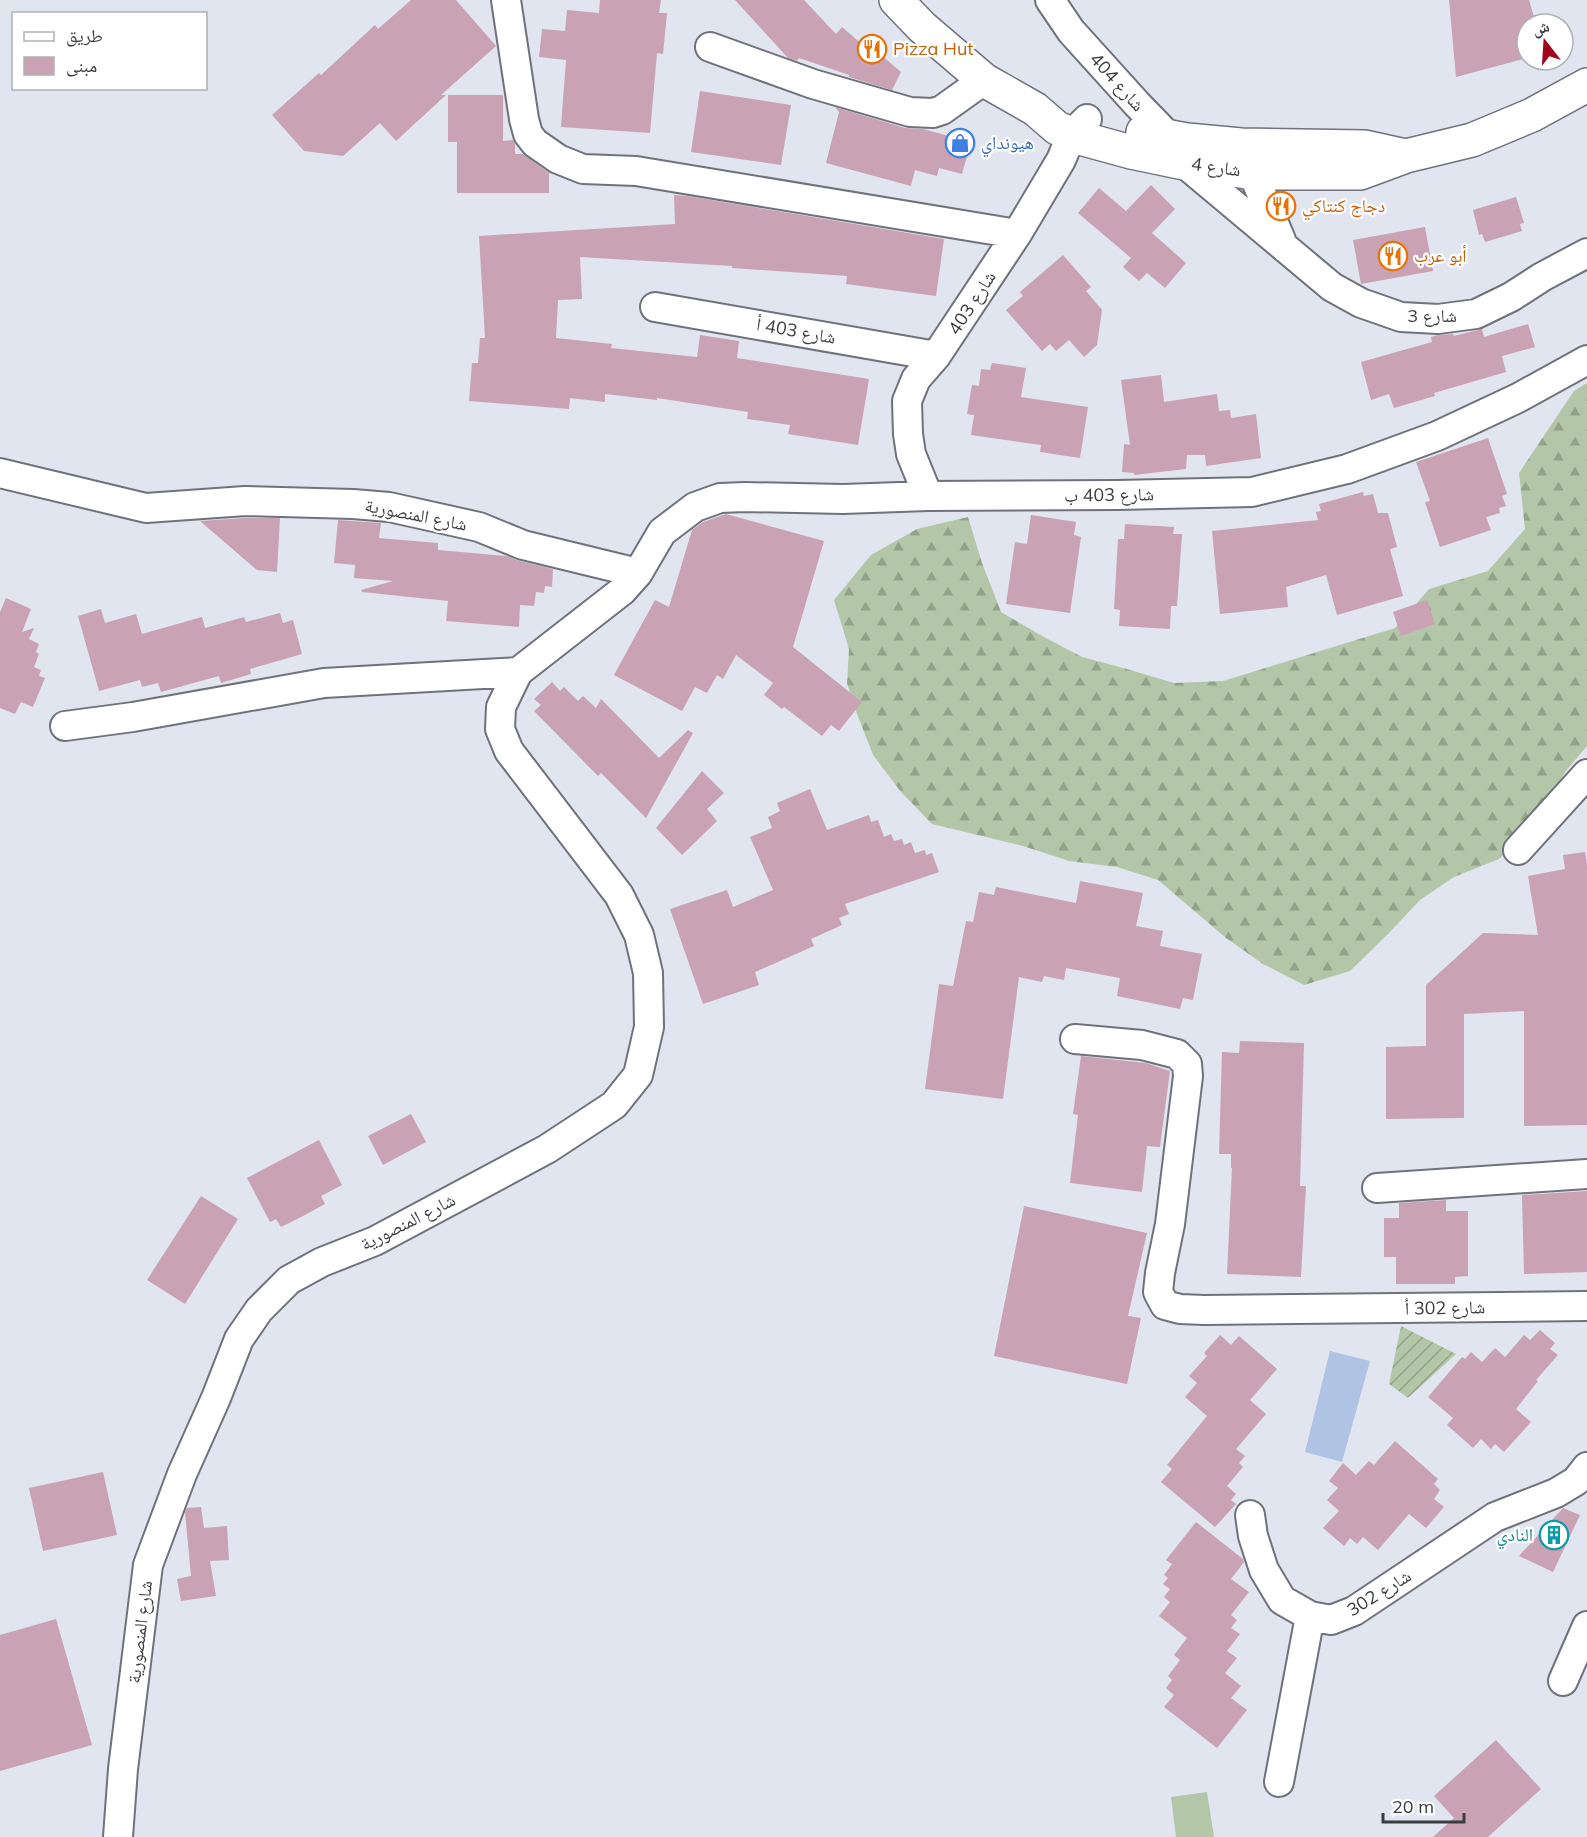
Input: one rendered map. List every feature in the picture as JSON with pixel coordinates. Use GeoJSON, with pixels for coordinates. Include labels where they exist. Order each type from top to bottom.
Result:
{"type":"FeatureCollection","features":[{"type":"Feature","properties":{"kind":"main road","name":"شارع 4"},"geometry":{"type":"LineString","coordinates":[[896,0],[922,27],[984,80],[1035,108],[1057,128],[1079,127],[1131,152],[1177,150],[1360,173],[1406,156],[1472,140],[1532,115],[1587,85]]}},
{"type":"Feature","properties":{"kind":"street"},"geometry":{"type":"LineString","coordinates":[[506,0],[528,134],[535,143],[558,159],[583,169],[636,171],[1017,234]]}},
{"type":"Feature","properties":{"kind":"street","name":"شارع 404"},"geometry":{"type":"LineString","coordinates":[[1050,0],[1071,31],[1177,150]]}},
{"type":"Feature","properties":{"kind":"street"},"geometry":{"type":"LineString","coordinates":[[710,47],[813,84],[910,112],[933,113],[942,110],[984,80]]}},
{"type":"Feature","properties":{"kind":"street","name":"شارع 403"},"geometry":{"type":"LineString","coordinates":[[928,496],[911,454],[908,434],[907,401],[916,379],[936,356],[1017,234],[1079,127]]}},
{"type":"Feature","properties":{"kind":"street","name":"شارع 3"},"geometry":{"type":"LineString","coordinates":[[1177,150],[1332,287],[1361,303],[1401,317],[1438,318],[1476,314],[1511,297],[1587,253]]}},
{"type":"Feature","properties":{"kind":"street","name":"شارع 3"},"geometry":{"type":"LineString","coordinates":[[1247,159],[1283,244]]}},
{"type":"Feature","properties":{"kind":"street","name":"شارع 403 أ"},"geometry":{"type":"LineString","coordinates":[[655,307],[936,356]]}},
{"type":"Feature","properties":{"kind":"street","name":"شارع 403 ب"},"geometry":{"type":"LineString","coordinates":[[638,573],[662,532],[694,507],[720,498],[843,499],[1252,492],[1347,469],[1437,436],[1518,398],[1587,360]]}},
{"type":"Feature","properties":{"kind":"street","name":"شارع المنصورية"},"geometry":{"type":"LineString","coordinates":[[0,473],[146,508],[245,501],[389,507],[479,527],[523,544],[638,573],[622,591],[518,672],[501,707],[500,729],[509,751],[619,895],[639,935],[648,973],[649,1027],[638,1075],[614,1105],[547,1149],[375,1241],[322,1262],[289,1280],[259,1310],[239,1339],[182,1474],[148,1565],[123,1769],[118,1837]]}},
{"type":"Feature","properties":{"kind":"street"},"geometry":{"type":"LineString","coordinates":[[65,726],[133,717],[324,683],[518,672]]}},
{"type":"Feature","properties":{"kind":"street"},"geometry":{"type":"LineString","coordinates":[[1518,850],[1587,774]]}},
{"type":"Feature","properties":{"kind":"street","name":"شارع 302 أ"},"geometry":{"type":"LineString","coordinates":[[1075,1039],[1142,1045],[1177,1054],[1187,1064],[1188,1076],[1179,1153],[1158,1292],[1165,1305],[1180,1309],[1303,1310],[1587,1306]]}},
{"type":"Feature","properties":{"kind":"street"},"geometry":{"type":"LineString","coordinates":[[1377,1188],[1587,1174]]}},
{"type":"Feature","properties":{"kind":"street","name":"شارع 302"},"geometry":{"type":"LineString","coordinates":[[1310,1616],[1331,1620],[1354,1611],[1495,1517],[1556,1493],[1576,1481],[1587,1467]]}},
{"type":"Feature","properties":{"kind":"street"},"geometry":{"type":"LineString","coordinates":[[1250,1515],[1253,1536],[1264,1570],[1282,1600],[1310,1616],[1279,1782]]}},
{"type":"Feature","properties":{"kind":"street"},"geometry":{"type":"LineString","coordinates":[[1563,1681],[1587,1626]]}},
{"type":"Feature","properties":{"kind":"green space"},"geometry":{"type":"Polygon","coordinates":[[[1587,383],[1587,746],[1565,772],[1538,822],[1499,859],[1454,877],[1420,900],[1350,971],[1304,985],[1263,964],[1226,938],[1158,880],[1117,867],[1069,861],[1023,846],[932,824],[901,792],[873,755],[847,683],[849,649],[834,600],[871,555],[917,529],[968,517],[982,563],[1001,612],[1082,657],[1174,683],[1223,681],[1395,628],[1429,589],[1488,571],[1525,529],[1519,473],[1574,391],[1587,383]]]}},
{"type":"Feature","properties":{"kind":"green space"},"geometry":{"type":"Polygon","coordinates":[[[1401,1326],[1456,1354],[1408,1398],[1389,1384],[1401,1326]]]}},
{"type":"Feature","properties":{"kind":"green space"},"geometry":{"type":"Polygon","coordinates":[[[1207,1792],[1214,1837],[1176,1837],[1171,1797],[1207,1792]]]}},
{"type":"Feature","properties":{"kind":"water"},"geometry":{"type":"Polygon","coordinates":[[[1330,1351],[1370,1361],[1342,1462],[1305,1452],[1330,1351]]]}},
{"type":"Feature","properties":{"kind":"building"},"geometry":{"type":"Polygon","coordinates":[[[411,0],[456,0],[496,46],[441,95],[446,95],[396,141],[380,123],[343,156],[304,151],[272,115],[319,73],[321,75],[375,25],[378,29],[411,0]]]}},
{"type":"Feature","properties":{"kind":"building"},"geometry":{"type":"Polygon","coordinates":[[[600,0],[661,0],[659,13],[667,13],[663,54],[657,53],[650,133],[561,127],[566,60],[539,57],[542,29],[565,31],[567,10],[599,13],[600,0]]]}},
{"type":"Feature","properties":{"kind":"building"},"geometry":{"type":"Polygon","coordinates":[[[735,0],[804,0],[836,34],[842,27],[878,58],[881,55],[901,72],[892,90],[799,58],[797,61],[788,58],[735,0]]]}},
{"type":"Feature","properties":{"kind":"building"},"geometry":{"type":"Polygon","coordinates":[[[1449,0],[1529,0],[1532,12],[1515,12],[1515,61],[1456,77],[1449,0]]]}},
{"type":"Feature","properties":{"kind":"building"},"geometry":{"type":"Polygon","coordinates":[[[700,91],[791,105],[781,165],[691,152],[700,91]]]}},
{"type":"Feature","properties":{"kind":"building"},"geometry":{"type":"Polygon","coordinates":[[[448,95],[503,95],[503,141],[513,140],[515,154],[523,154],[549,173],[549,193],[457,193],[457,142],[448,142],[448,95]]]}},
{"type":"Feature","properties":{"kind":"building"},"geometry":{"type":"Polygon","coordinates":[[[835,107],[905,128],[923,129],[960,139],[969,149],[962,174],[939,168],[937,176],[915,170],[911,186],[826,163],[839,112],[835,107]]]}},
{"type":"Feature","properties":{"kind":"building"},"geometry":{"type":"Polygon","coordinates":[[[1151,185],[1175,209],[1152,233],[1186,263],[1165,288],[1147,273],[1139,281],[1123,267],[1131,258],[1078,213],[1099,188],[1126,211],[1151,185]]]}},
{"type":"Feature","properties":{"kind":"building"},"geometry":{"type":"Polygon","coordinates":[[[674,195],[944,239],[936,296],[846,284],[847,276],[732,268],[732,266],[580,257],[582,299],[558,300],[556,338],[612,344],[611,348],[697,357],[700,335],[739,341],[737,358],[869,379],[858,445],[788,434],[790,425],[747,419],[748,412],[657,398],[657,400],[605,394],[605,402],[570,398],[569,409],[469,401],[472,363],[478,363],[480,338],[485,338],[479,236],[675,224],[674,195]]]}},
{"type":"Feature","properties":{"kind":"building"},"geometry":{"type":"Polygon","coordinates":[[[1516,197],[1524,223],[1520,224],[1522,231],[1485,242],[1482,234],[1479,235],[1473,210],[1516,197]]]}},
{"type":"Feature","properties":{"kind":"building","name":"أبو عرب"},"geometry":{"type":"Polygon","coordinates":[[[1425,227],[1433,271],[1361,284],[1353,240],[1425,227]]]}},
{"type":"Feature","properties":{"kind":"building"},"geometry":{"type":"Polygon","coordinates":[[[1063,255],[1091,287],[1086,291],[1102,310],[1097,345],[1084,357],[1069,340],[1056,351],[1050,344],[1042,351],[1006,310],[1023,296],[1020,292],[1063,255]]]}},
{"type":"Feature","properties":{"kind":"building"},"geometry":{"type":"Polygon","coordinates":[[[1528,324],[1535,347],[1502,356],[1506,372],[1434,393],[1435,396],[1394,408],[1389,394],[1371,400],[1361,362],[1432,342],[1431,337],[1438,335],[1453,334],[1454,336],[1482,329],[1484,337],[1528,324]]]}},
{"type":"Feature","properties":{"kind":"building"},"geometry":{"type":"Polygon","coordinates":[[[992,363],[1026,368],[1021,397],[1088,407],[1080,458],[1040,452],[1041,445],[971,435],[974,415],[967,414],[972,385],[979,386],[981,369],[990,370],[992,363]]]}},
{"type":"Feature","properties":{"kind":"building"},"geometry":{"type":"Polygon","coordinates":[[[1161,375],[1164,402],[1217,394],[1219,411],[1230,410],[1231,418],[1256,414],[1261,458],[1206,466],[1205,455],[1187,455],[1186,469],[1134,475],[1134,473],[1122,472],[1124,444],[1130,445],[1121,380],[1161,375]]]}},
{"type":"Feature","properties":{"kind":"building"},"geometry":{"type":"Polygon","coordinates":[[[1488,438],[1507,494],[1502,496],[1506,506],[1499,508],[1500,513],[1486,517],[1491,530],[1440,547],[1425,502],[1430,501],[1416,462],[1488,438]]]}},
{"type":"Feature","properties":{"kind":"building"},"geometry":{"type":"Polygon","coordinates":[[[1363,492],[1364,496],[1373,494],[1378,513],[1388,513],[1397,547],[1390,549],[1403,596],[1337,615],[1326,575],[1286,587],[1288,607],[1220,614],[1212,531],[1318,520],[1316,512],[1321,511],[1319,504],[1363,492]]]}},
{"type":"Feature","properties":{"kind":"building"},"geometry":{"type":"Polygon","coordinates":[[[726,514],[824,541],[793,647],[862,702],[839,731],[831,725],[822,736],[784,707],[782,709],[764,695],[773,683],[736,655],[723,679],[717,675],[707,693],[695,687],[682,711],[614,675],[655,600],[669,607],[692,530],[703,522],[726,514]]]}},
{"type":"Feature","properties":{"kind":"building"},"geometry":{"type":"Polygon","coordinates":[[[1031,515],[1076,522],[1074,535],[1081,537],[1070,613],[1006,604],[1015,542],[1027,544],[1031,515]]]}},
{"type":"Feature","properties":{"kind":"building"},"geometry":{"type":"Polygon","coordinates":[[[280,518],[277,572],[257,570],[200,521],[280,518]]]}},
{"type":"Feature","properties":{"kind":"building"},"geometry":{"type":"Polygon","coordinates":[[[338,520],[381,523],[379,538],[438,543],[438,550],[506,556],[553,569],[552,587],[545,586],[544,593],[536,592],[534,606],[520,605],[519,627],[446,621],[448,601],[362,592],[361,590],[393,581],[354,578],[355,565],[334,563],[338,520]]]}},
{"type":"Feature","properties":{"kind":"building"},"geometry":{"type":"Polygon","coordinates":[[[1125,524],[1174,527],[1173,534],[1182,534],[1177,606],[1171,606],[1170,629],[1119,626],[1120,610],[1114,609],[1118,539],[1124,539],[1125,524]]]}},
{"type":"Feature","properties":{"kind":"building"},"geometry":{"type":"Polygon","coordinates":[[[6,598],[31,609],[22,632],[34,628],[29,639],[39,644],[36,652],[39,654],[34,667],[41,670],[39,676],[45,678],[33,707],[21,702],[15,714],[0,708],[0,612],[6,598]]]}},
{"type":"Feature","properties":{"kind":"building"},"geometry":{"type":"Polygon","coordinates":[[[1427,600],[1435,624],[1401,636],[1393,612],[1427,600]]]}},
{"type":"Feature","properties":{"kind":"building"},"geometry":{"type":"Polygon","coordinates":[[[101,609],[105,623],[136,614],[142,634],[202,617],[205,628],[244,617],[246,622],[280,613],[283,623],[293,620],[302,654],[250,669],[251,674],[221,683],[219,676],[161,692],[158,683],[142,687],[140,680],[99,691],[78,616],[101,609]]]}},
{"type":"Feature","properties":{"kind":"building"},"geometry":{"type":"Polygon","coordinates":[[[552,682],[560,691],[564,687],[578,701],[583,696],[596,708],[601,699],[659,758],[688,730],[693,733],[646,818],[601,773],[598,776],[534,711],[541,705],[534,699],[552,682]]]}},
{"type":"Feature","properties":{"kind":"building"},"geometry":{"type":"Polygon","coordinates":[[[702,771],[724,793],[707,809],[717,821],[682,855],[656,828],[702,771]]]}},
{"type":"Feature","properties":{"kind":"building"},"geometry":{"type":"Polygon","coordinates":[[[810,789],[827,830],[869,815],[871,822],[878,820],[884,837],[891,834],[894,841],[902,839],[904,845],[911,842],[915,853],[925,850],[926,855],[932,853],[939,872],[845,904],[849,914],[839,918],[842,925],[811,939],[814,946],[755,972],[759,985],[703,1004],[670,909],[727,890],[733,907],[773,890],[750,837],[772,828],[768,817],[780,811],[777,803],[810,789]]]}},
{"type":"Feature","properties":{"kind":"building"},"geometry":{"type":"Polygon","coordinates":[[[1585,852],[1587,865],[1587,1125],[1524,1126],[1524,1011],[1464,1014],[1464,1118],[1386,1119],[1386,1047],[1426,1046],[1426,985],[1483,933],[1538,935],[1528,876],[1565,869],[1563,855],[1585,852]]]}},
{"type":"Feature","properties":{"kind":"building"},"geometry":{"type":"Polygon","coordinates":[[[1080,881],[1143,893],[1136,926],[1163,931],[1160,946],[1202,954],[1193,1000],[1183,998],[1180,1009],[1117,996],[1120,978],[1066,968],[1064,980],[1044,976],[1042,982],[1019,977],[1003,1099],[925,1089],[939,984],[953,986],[966,921],[973,922],[979,892],[994,895],[996,887],[1076,903],[1080,881]]]}},
{"type":"Feature","properties":{"kind":"building"},"geometry":{"type":"Polygon","coordinates":[[[1240,1041],[1304,1043],[1300,1186],[1306,1186],[1301,1277],[1227,1274],[1232,1168],[1231,1154],[1219,1154],[1222,1052],[1239,1053],[1240,1041]]]}},
{"type":"Feature","properties":{"kind":"building"},"geometry":{"type":"Polygon","coordinates":[[[1081,1056],[1146,1063],[1170,1071],[1160,1147],[1147,1146],[1142,1192],[1070,1183],[1078,1115],[1073,1114],[1081,1056]]]}},
{"type":"Feature","properties":{"kind":"building"},"geometry":{"type":"Polygon","coordinates":[[[411,1114],[426,1142],[383,1165],[368,1136],[411,1114]]]}},
{"type":"Feature","properties":{"kind":"building"},"geometry":{"type":"Polygon","coordinates":[[[319,1140],[342,1185],[321,1196],[325,1204],[303,1216],[281,1227],[276,1219],[270,1222],[247,1178],[319,1140]]]}},
{"type":"Feature","properties":{"kind":"building"},"geometry":{"type":"Polygon","coordinates":[[[1587,1191],[1587,1272],[1524,1274],[1522,1195],[1587,1191]]]}},
{"type":"Feature","properties":{"kind":"building"},"geometry":{"type":"Polygon","coordinates":[[[201,1196],[238,1219],[185,1304],[147,1280],[201,1196]]]}},
{"type":"Feature","properties":{"kind":"building"},"geometry":{"type":"Polygon","coordinates":[[[1446,1200],[1446,1211],[1468,1211],[1468,1276],[1455,1277],[1455,1284],[1396,1284],[1396,1257],[1384,1257],[1384,1218],[1399,1218],[1399,1203],[1446,1200]]]}},
{"type":"Feature","properties":{"kind":"building"},"geometry":{"type":"Polygon","coordinates":[[[1024,1206],[1147,1233],[1128,1316],[1141,1318],[1127,1384],[994,1356],[1024,1206]]]}},
{"type":"Feature","properties":{"kind":"building"},"geometry":{"type":"Polygon","coordinates":[[[1540,1330],[1555,1343],[1550,1349],[1558,1355],[1536,1380],[1538,1381],[1516,1409],[1531,1422],[1504,1452],[1495,1444],[1491,1449],[1481,1439],[1473,1448],[1447,1425],[1453,1418],[1428,1397],[1462,1357],[1465,1359],[1471,1352],[1482,1362],[1495,1348],[1505,1357],[1524,1335],[1530,1340],[1540,1330]]]}},
{"type":"Feature","properties":{"kind":"building"},"geometry":{"type":"Polygon","coordinates":[[[1220,1335],[1231,1345],[1239,1336],[1277,1369],[1250,1400],[1266,1414],[1236,1449],[1245,1456],[1239,1463],[1243,1467],[1227,1486],[1236,1494],[1231,1500],[1236,1504],[1215,1527],[1161,1482],[1172,1469],[1167,1465],[1207,1416],[1185,1397],[1197,1383],[1189,1376],[1207,1356],[1204,1353],[1220,1335]]]}},
{"type":"Feature","properties":{"kind":"building"},"geometry":{"type":"Polygon","coordinates":[[[1395,1441],[1438,1479],[1434,1484],[1440,1490],[1434,1499],[1444,1507],[1426,1528],[1409,1514],[1378,1550],[1363,1537],[1357,1544],[1350,1538],[1344,1546],[1323,1528],[1339,1511],[1327,1500],[1338,1488],[1329,1481],[1343,1463],[1356,1475],[1369,1461],[1374,1465],[1395,1441]]]}},
{"type":"Feature","properties":{"kind":"building"},"geometry":{"type":"Polygon","coordinates":[[[103,1472],[117,1535],[43,1551],[29,1488],[103,1472]]]}},
{"type":"Feature","properties":{"kind":"building"},"geometry":{"type":"Polygon","coordinates":[[[201,1507],[204,1528],[227,1526],[229,1560],[210,1561],[216,1596],[181,1601],[177,1579],[191,1576],[185,1512],[187,1508],[201,1507]]]}},
{"type":"Feature","properties":{"kind":"building","name":"النادي"},"geometry":{"type":"Polygon","coordinates":[[[1563,1508],[1580,1515],[1553,1572],[1519,1556],[1563,1508]]]}},
{"type":"Feature","properties":{"kind":"building"},"geometry":{"type":"Polygon","coordinates":[[[1196,1522],[1243,1559],[1244,1562],[1231,1579],[1249,1592],[1231,1615],[1237,1620],[1231,1628],[1240,1634],[1227,1651],[1237,1658],[1225,1673],[1241,1686],[1231,1698],[1247,1710],[1217,1748],[1164,1707],[1174,1695],[1166,1688],[1172,1680],[1168,1676],[1180,1660],[1174,1655],[1187,1638],[1159,1616],[1170,1602],[1164,1597],[1170,1589],[1163,1584],[1168,1578],[1164,1575],[1172,1564],[1166,1560],[1196,1522]]]}},
{"type":"Feature","properties":{"kind":"building"},"geometry":{"type":"Polygon","coordinates":[[[56,1619],[92,1745],[0,1771],[0,1635],[56,1619]]]}},
{"type":"Feature","properties":{"kind":"building"},"geometry":{"type":"Polygon","coordinates":[[[1496,1740],[1541,1789],[1488,1837],[1433,1837],[1454,1818],[1434,1796],[1496,1740]]]}},
{"type":"Feature","properties":{"kind":"place","name":"Pizza Hut"},"geometry":{"type":"Point","coordinates":[872,49]}},
{"type":"Feature","properties":{"kind":"place","name":"هيونداي"},"geometry":{"type":"Point","coordinates":[960,143]}},
{"type":"Feature","properties":{"kind":"place","name":"دجاج كنتاكي"},"geometry":{"type":"Point","coordinates":[1281,206]}},
{"type":"Feature","properties":{"kind":"place","name":"أبو عرب"},"geometry":{"type":"Point","coordinates":[1393,256]}},
{"type":"Feature","properties":{"kind":"place","name":"النادي"},"geometry":{"type":"Point","coordinates":[1554,1535]}}]}
